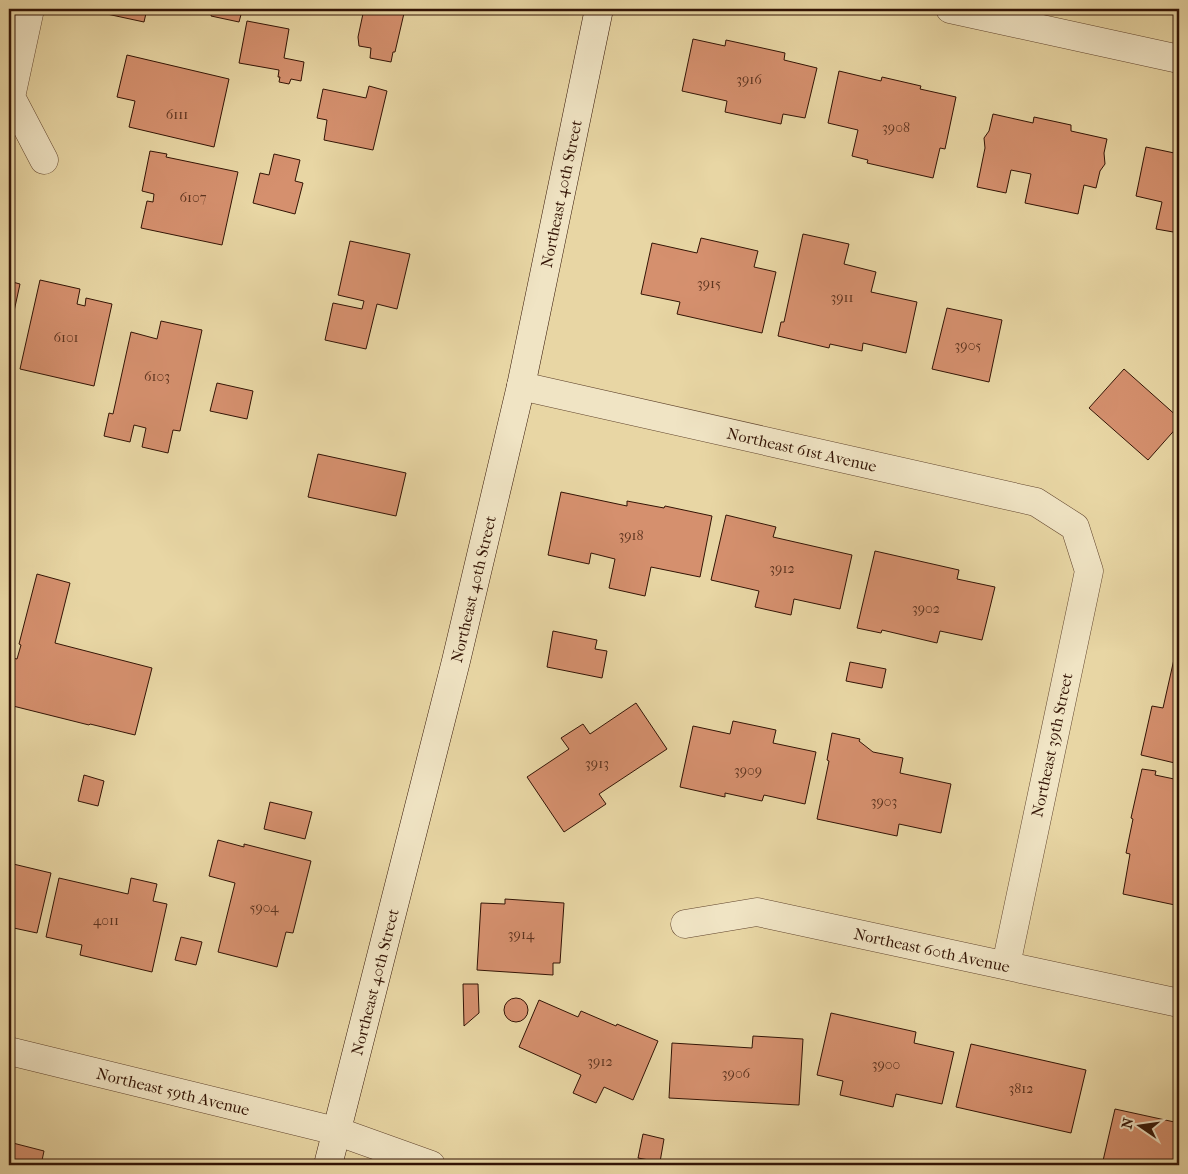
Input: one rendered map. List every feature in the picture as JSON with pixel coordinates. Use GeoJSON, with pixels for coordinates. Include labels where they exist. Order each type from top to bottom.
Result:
{"type":"FeatureCollection","features":[{"type":"Feature","properties":{"kind":"street"},"geometry":{"type":"LineString","coordinates":[[30,9],[11,97],[44,160]]}},
{"type":"Feature","properties":{"kind":"street","name":"Northeast 40th Street"},"geometry":{"type":"LineString","coordinates":[[328,1165],[456,661],[522,386],[599,9]]}},
{"type":"Feature","properties":{"kind":"street"},"geometry":{"type":"LineString","coordinates":[[950,9],[1179,58]]}},
{"type":"Feature","properties":{"kind":"street","name":"Northeast 61st Avenue"},"geometry":{"type":"LineString","coordinates":[[522,386],[1036,502],[1075,527]]}},
{"type":"Feature","properties":{"kind":"street","name":"Northeast 39th Street"},"geometry":{"type":"LineString","coordinates":[[1006,965],[1089,571],[1075,527]]}},
{"type":"Feature","properties":{"kind":"street","name":"Northeast 60th Avenue"},"geometry":{"type":"LineString","coordinates":[[685,924],[757,912],[1179,1003]]}},
{"type":"Feature","properties":{"kind":"street","name":"Northeast 59th Avenue"},"geometry":{"type":"LineString","coordinates":[[9,1051],[336,1131],[431,1165]]}},
{"type":"Feature","properties":{"kind":"building"},"geometry":{"type":"Polygon","coordinates":[[[93,9],[147,9],[144,22],[93,11],[93,9]]]}},
{"type":"Feature","properties":{"kind":"building"},"geometry":{"type":"Polygon","coordinates":[[[212,9],[257,9],[256,14],[242,11],[239,22],[211,16],[212,9]]]}},
{"type":"Feature","properties":{"kind":"building"},"geometry":{"type":"Polygon","coordinates":[[[364,9],[405,9],[391,62],[370,58],[371,48],[359,46],[358,37],[364,9]]]}},
{"type":"Feature","properties":{"kind":"building"},"geometry":{"type":"Polygon","coordinates":[[[247,21],[289,29],[284,58],[304,62],[301,81],[291,79],[289,84],[279,82],[279,70],[239,63],[247,21]]]}},
{"type":"Feature","properties":{"kind":"building"},"geometry":{"type":"Polygon","coordinates":[[[693,39],[725,46],[726,40],[785,53],[784,60],[817,68],[805,118],[783,114],[781,124],[725,112],[727,101],[682,91],[693,39]]]}},
{"type":"Feature","properties":{"kind":"building"},"geometry":{"type":"Polygon","coordinates":[[[127,55],[229,79],[214,147],[129,127],[135,101],[117,97],[127,55]]]}},
{"type":"Feature","properties":{"kind":"building"},"geometry":{"type":"Polygon","coordinates":[[[839,71],[881,81],[882,77],[921,86],[920,89],[956,97],[945,149],[940,148],[933,178],[867,163],[868,160],[852,156],[858,130],[828,123],[839,71]]]}},
{"type":"Feature","properties":{"kind":"building"},"geometry":{"type":"Polygon","coordinates":[[[369,86],[387,91],[373,150],[324,140],[327,120],[317,118],[323,89],[366,98],[369,86]]]}},
{"type":"Feature","properties":{"kind":"building"},"geometry":{"type":"Polygon","coordinates":[[[993,114],[1033,123],[1034,117],[1071,125],[1071,131],[1107,139],[1104,153],[1105,164],[1100,171],[1096,188],[1084,185],[1078,214],[1025,203],[1031,174],[1011,170],[1006,193],[977,187],[985,148],[984,138],[989,131],[993,114]]]}},
{"type":"Feature","properties":{"kind":"building"},"geometry":{"type":"Polygon","coordinates":[[[1146,147],[1179,154],[1179,233],[1156,229],[1162,202],[1136,196],[1146,147]]]}},
{"type":"Feature","properties":{"kind":"building"},"geometry":{"type":"Polygon","coordinates":[[[150,151],[167,154],[166,157],[238,172],[222,245],[141,228],[147,201],[153,202],[154,194],[142,191],[150,151]]]}},
{"type":"Feature","properties":{"kind":"building"},"geometry":{"type":"Polygon","coordinates":[[[274,154],[300,160],[295,181],[303,183],[295,214],[253,203],[260,173],[269,175],[274,154]]]}},
{"type":"Feature","properties":{"kind":"building"},"geometry":{"type":"Polygon","coordinates":[[[803,234],[849,244],[844,264],[876,272],[871,292],[917,302],[906,353],[863,343],[862,351],[830,344],[829,348],[778,336],[781,322],[784,322],[803,234]]]}},
{"type":"Feature","properties":{"kind":"building"},"geometry":{"type":"Polygon","coordinates":[[[701,238],[758,251],[754,267],[776,272],[762,333],[677,314],[680,302],[641,294],[652,243],[697,253],[701,238]]]}},
{"type":"Feature","properties":{"kind":"building"},"geometry":{"type":"Polygon","coordinates":[[[350,241],[410,254],[397,309],[377,304],[366,349],[325,340],[333,303],[362,309],[364,301],[338,295],[350,241]]]}},
{"type":"Feature","properties":{"kind":"building"},"geometry":{"type":"Polygon","coordinates":[[[40,280],[80,289],[77,304],[85,306],[86,298],[112,304],[94,386],[20,369],[40,280]]]}},
{"type":"Feature","properties":{"kind":"building"},"geometry":{"type":"Polygon","coordinates":[[[9,281],[20,284],[11,325],[9,325],[9,281]]]}},
{"type":"Feature","properties":{"kind":"building"},"geometry":{"type":"Polygon","coordinates":[[[947,308],[1002,320],[989,382],[932,369],[947,308]]]}},
{"type":"Feature","properties":{"kind":"building"},"geometry":{"type":"Polygon","coordinates":[[[161,321],[202,330],[180,431],[173,430],[168,453],[142,447],[146,428],[134,425],[130,442],[104,436],[109,413],[113,414],[131,332],[157,339],[161,321]]]}},
{"type":"Feature","properties":{"kind":"building"},"geometry":{"type":"Polygon","coordinates":[[[1124,369],[1179,418],[1179,425],[1148,460],[1089,408],[1124,369]]]}},
{"type":"Feature","properties":{"kind":"building"},"geometry":{"type":"Polygon","coordinates":[[[217,383],[253,391],[247,419],[210,411],[217,383]]]}},
{"type":"Feature","properties":{"kind":"building"},"geometry":{"type":"Polygon","coordinates":[[[318,454],[406,473],[396,516],[308,497],[318,454]]]}},
{"type":"Feature","properties":{"kind":"building"},"geometry":{"type":"Polygon","coordinates":[[[561,492],[627,506],[627,501],[664,508],[665,506],[712,516],[700,577],[651,567],[645,596],[609,588],[615,559],[591,553],[589,564],[548,555],[561,492]]]}},
{"type":"Feature","properties":{"kind":"building"},"geometry":{"type":"Polygon","coordinates":[[[726,515],[776,527],[773,537],[852,555],[840,609],[794,599],[791,615],[755,607],[759,591],[711,580],[726,515]]]}},
{"type":"Feature","properties":{"kind":"building"},"geometry":{"type":"Polygon","coordinates":[[[875,551],[959,570],[957,579],[995,587],[982,640],[940,631],[937,643],[882,630],[881,633],[857,628],[875,551]]]}},
{"type":"Feature","properties":{"kind":"building"},"geometry":{"type":"Polygon","coordinates":[[[37,574],[70,583],[55,643],[152,668],[135,735],[9,705],[9,657],[17,659],[37,574]]]}},
{"type":"Feature","properties":{"kind":"building"},"geometry":{"type":"Polygon","coordinates":[[[553,631],[597,640],[595,649],[607,651],[602,678],[547,667],[553,631]]]}},
{"type":"Feature","properties":{"kind":"building"},"geometry":{"type":"Polygon","coordinates":[[[1179,637],[1179,764],[1141,755],[1152,706],[1163,708],[1179,637]]]}},
{"type":"Feature","properties":{"kind":"building"},"geometry":{"type":"Polygon","coordinates":[[[850,662],[886,669],[882,688],[846,681],[850,662]]]}},
{"type":"Feature","properties":{"kind":"building"},"geometry":{"type":"Polygon","coordinates":[[[636,703],[667,749],[599,794],[606,804],[564,832],[527,777],[569,749],[561,738],[583,724],[590,734],[636,703]]]}},
{"type":"Feature","properties":{"kind":"building"},"geometry":{"type":"Polygon","coordinates":[[[733,721],[776,730],[773,743],[816,752],[805,804],[764,795],[762,801],[725,793],[725,797],[680,787],[693,726],[730,734],[733,721]]]}},
{"type":"Feature","properties":{"kind":"building"},"geometry":{"type":"Polygon","coordinates":[[[832,733],[860,739],[859,741],[873,752],[903,758],[900,773],[951,784],[941,833],[899,824],[897,836],[817,819],[829,761],[827,760],[832,733]]]}},
{"type":"Feature","properties":{"kind":"building"},"geometry":{"type":"Polygon","coordinates":[[[1142,769],[1156,771],[1155,775],[1179,780],[1179,882],[1175,905],[1123,894],[1130,854],[1126,853],[1133,819],[1131,818],[1142,769]]]}},
{"type":"Feature","properties":{"kind":"building"},"geometry":{"type":"Polygon","coordinates":[[[84,775],[104,781],[98,806],[78,801],[84,775]]]}},
{"type":"Feature","properties":{"kind":"building"},"geometry":{"type":"Polygon","coordinates":[[[270,802],[312,812],[305,839],[264,829],[270,802]]]}},
{"type":"Feature","properties":{"kind":"building"},"geometry":{"type":"Polygon","coordinates":[[[218,840],[244,847],[244,844],[311,861],[293,933],[286,932],[277,967],[218,952],[235,883],[209,876],[218,840]]]}},
{"type":"Feature","properties":{"kind":"building"},"geometry":{"type":"Polygon","coordinates":[[[9,863],[51,873],[37,933],[9,927],[9,863]]]}},
{"type":"Feature","properties":{"kind":"building"},"geometry":{"type":"Polygon","coordinates":[[[59,878],[128,894],[131,878],[157,884],[153,901],[167,904],[152,972],[80,955],[82,945],[46,937],[59,878]]]}},
{"type":"Feature","properties":{"kind":"building"},"geometry":{"type":"Polygon","coordinates":[[[505,899],[564,903],[560,963],[553,963],[553,975],[477,970],[481,903],[505,904],[505,899]]]}},
{"type":"Feature","properties":{"kind":"building"},"geometry":{"type":"Polygon","coordinates":[[[181,937],[202,942],[196,965],[175,960],[181,937]]]}},
{"type":"Feature","properties":{"kind":"building"},"geometry":{"type":"Polygon","coordinates":[[[463,984],[478,984],[479,1013],[464,1026],[463,984]]]}},
{"type":"Feature","properties":{"kind":"building"},"geometry":{"type":"Polygon","coordinates":[[[516,998],[525,1001],[528,1010],[525,1019],[516,1022],[507,1019],[504,1010],[507,1001],[516,998]]]}},
{"type":"Feature","properties":{"kind":"building"},"geometry":{"type":"Polygon","coordinates":[[[539,1000],[578,1017],[581,1011],[658,1041],[633,1100],[604,1087],[596,1103],[573,1093],[581,1075],[519,1047],[539,1000]]]}},
{"type":"Feature","properties":{"kind":"building"},"geometry":{"type":"Polygon","coordinates":[[[831,1013],[916,1032],[914,1043],[954,1052],[942,1104],[896,1094],[893,1107],[840,1095],[843,1081],[817,1075],[831,1013]]]}},
{"type":"Feature","properties":{"kind":"building"},"geometry":{"type":"Polygon","coordinates":[[[753,1036],[803,1039],[799,1105],[669,1098],[672,1043],[752,1048],[753,1036]]]}},
{"type":"Feature","properties":{"kind":"building"},"geometry":{"type":"Polygon","coordinates":[[[971,1044],[1086,1070],[1071,1133],[956,1107],[971,1044]]]}},
{"type":"Feature","properties":{"kind":"building"},"geometry":{"type":"Polygon","coordinates":[[[1115,1109],[1179,1123],[1179,1165],[1102,1165],[1115,1109]]]}},
{"type":"Feature","properties":{"kind":"building"},"geometry":{"type":"Polygon","coordinates":[[[643,1134],[664,1139],[660,1162],[638,1158],[643,1134]]]}},
{"type":"Feature","properties":{"kind":"building"},"geometry":{"type":"Polygon","coordinates":[[[9,1142],[44,1151],[41,1165],[9,1165],[9,1142]]]}}]}
